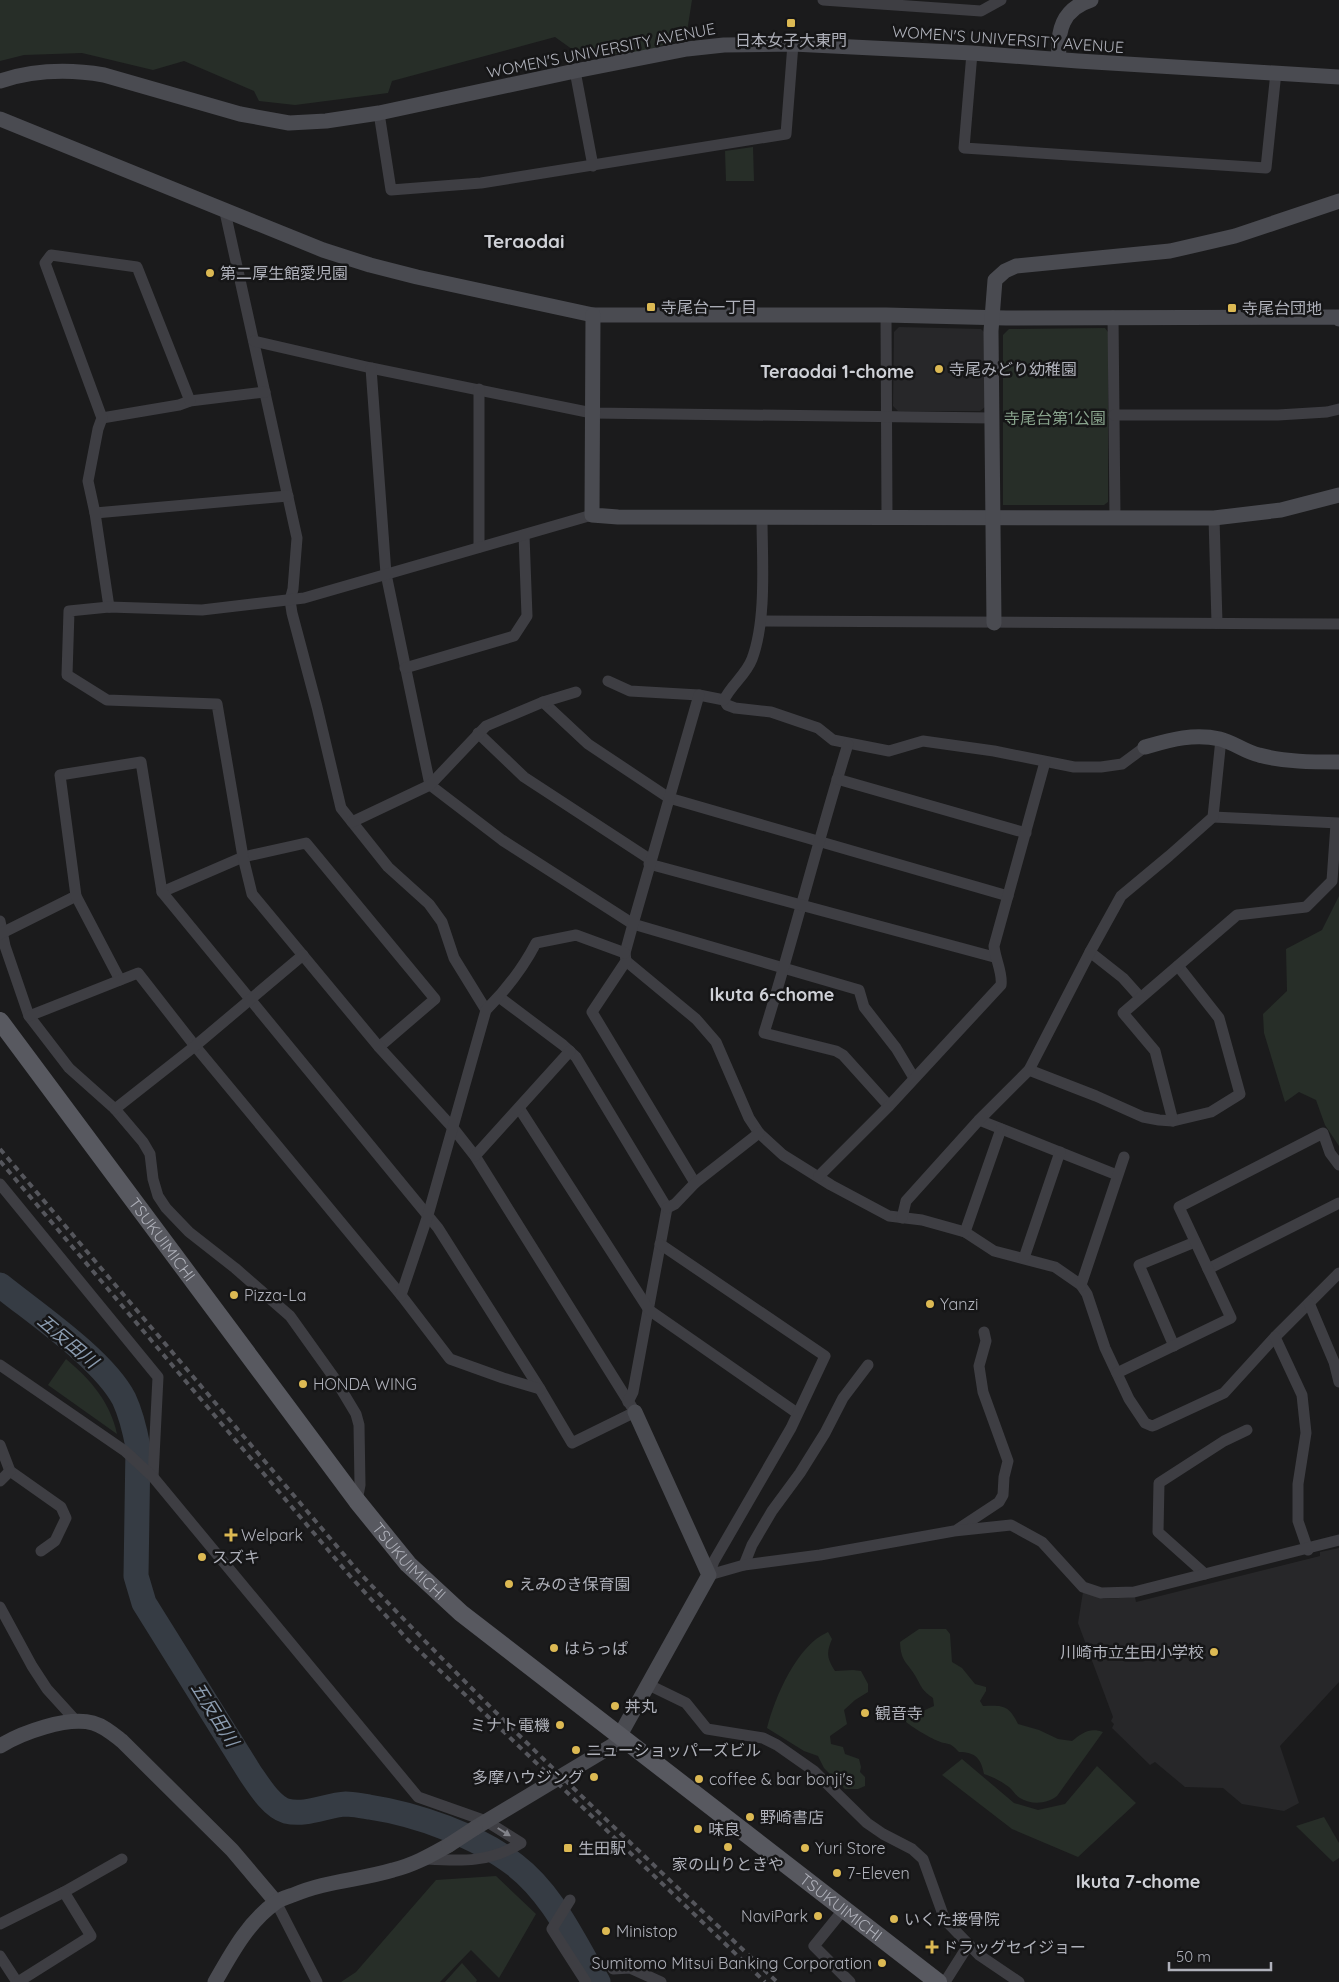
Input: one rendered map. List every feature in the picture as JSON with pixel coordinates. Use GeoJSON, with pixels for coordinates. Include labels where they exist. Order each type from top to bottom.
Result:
{"type":"FeatureCollection","features":[{"type":"Feature","properties":{"kind":"main road","name":"TSUKUIMICHI"},"geometry":{"type":"LineString","coordinates":[[0,1021],[357,1501],[408,1564],[468,1619],[938,1982]]}},
{"type":"Feature","properties":{"kind":"street"},"geometry":{"type":"LineString","coordinates":[[823,0],[919,3],[981,11],[1000,0]]}},
{"type":"Feature","properties":{"kind":"street"},"geometry":{"type":"LineString","coordinates":[[1059,59],[1058,44],[1062,24],[1070,12],[1080,3],[1091,0]]}},
{"type":"Feature","properties":{"kind":"street"},"geometry":{"type":"LineString","coordinates":[[379,113],[391,190],[481,183],[786,134],[793,44]]}},
{"type":"Feature","properties":{"kind":"street","name":"WOMEN'S UNIVERSITY AVENUE"},"geometry":{"type":"LineString","coordinates":[[0,81],[27,74],[50,71],[86,72],[104,75],[240,114],[289,123],[326,121],[379,113],[575,71],[687,49],[724,45],[793,44],[972,53],[1339,77]]}},
{"type":"Feature","properties":{"kind":"street"},"geometry":{"type":"LineString","coordinates":[[972,53],[964,148],[1266,168],[1276,72]]}},
{"type":"Feature","properties":{"kind":"street"},"geometry":{"type":"LineString","coordinates":[[575,71],[593,166]]}},
{"type":"Feature","properties":{"kind":"street"},"geometry":{"type":"LineString","coordinates":[[0,119],[225,212],[323,250],[370,265],[593,315],[1339,318],[1339,305]]}},
{"type":"Feature","properties":{"kind":"street"},"geometry":{"type":"LineString","coordinates":[[994,623],[992,317],[995,280],[1005,271],[1016,266],[1170,251],[1235,236],[1339,201]]}},
{"type":"Feature","properties":{"kind":"street"},"geometry":{"type":"LineString","coordinates":[[225,212],[297,538],[293,589],[290,600],[341,808],[388,867],[429,904],[442,922],[454,958],[486,1010]]}},
{"type":"Feature","properties":{"kind":"street"},"geometry":{"type":"LineString","coordinates":[[108,607],[95,513],[88,481],[98,429],[102,418],[45,263],[51,255],[137,267],[190,401]]}},
{"type":"Feature","properties":{"kind":"street"},"geometry":{"type":"LineString","coordinates":[[592,515],[593,315]]}},
{"type":"Feature","properties":{"kind":"street"},"geometry":{"type":"LineString","coordinates":[[886,315],[887,516]]}},
{"type":"Feature","properties":{"kind":"street"},"geometry":{"type":"LineString","coordinates":[[1113,316],[1115,518]]}},
{"type":"Feature","properties":{"kind":"street"},"geometry":{"type":"LineString","coordinates":[[254,340],[371,368],[592,413],[993,418]]}},
{"type":"Feature","properties":{"kind":"street"},"geometry":{"type":"LineString","coordinates":[[371,368],[386,574],[430,785],[502,840],[633,924],[859,990],[864,1007],[896,1048],[914,1078]]}},
{"type":"Feature","properties":{"kind":"street"},"geometry":{"type":"LineString","coordinates":[[479,389],[479,547]]}},
{"type":"Feature","properties":{"kind":"street"},"geometry":{"type":"LineString","coordinates":[[102,418],[179,406],[190,401],[265,392]]}},
{"type":"Feature","properties":{"kind":"street"},"geometry":{"type":"LineString","coordinates":[[1114,415],[1278,415],[1327,412],[1339,409]]}},
{"type":"Feature","properties":{"kind":"street"},"geometry":{"type":"LineString","coordinates":[[709,1575],[631,1407],[475,1156],[453,1128],[379,1047],[252,894],[243,857],[217,704],[107,700],[67,675],[69,611],[108,607],[202,610],[304,598],[592,515],[618,517],[1214,518],[1281,510],[1339,495]]}},
{"type":"Feature","properties":{"kind":"street"},"geometry":{"type":"LineString","coordinates":[[95,513],[288,496]]}},
{"type":"Feature","properties":{"kind":"street"},"geometry":{"type":"LineString","coordinates":[[724,700],[726,694],[745,674],[752,658],[761,621],[762,517]]}},
{"type":"Feature","properties":{"kind":"street"},"geometry":{"type":"LineString","coordinates":[[1214,518],[1216,622]]}},
{"type":"Feature","properties":{"kind":"street"},"geometry":{"type":"LineString","coordinates":[[405,668],[514,636],[527,616],[524,535]]}},
{"type":"Feature","properties":{"kind":"street"},"geometry":{"type":"LineString","coordinates":[[761,621],[1339,624]]}},
{"type":"Feature","properties":{"kind":"street"},"geometry":{"type":"LineString","coordinates":[[608,681],[630,690],[698,695],[724,700],[727,705],[735,708],[771,712],[818,728],[833,740],[889,751],[923,741],[994,751],[1074,767],[1122,764],[1145,747],[1176,738],[1192,736],[1221,739],[1257,755],[1275,759],[1339,762]]}},
{"type":"Feature","properties":{"kind":"street"},"geometry":{"type":"LineString","coordinates":[[352,822],[430,785],[486,726],[543,702],[576,692]]}},
{"type":"Feature","properties":{"kind":"street"},"geometry":{"type":"LineString","coordinates":[[695,1183],[592,1012],[626,957],[650,862],[698,695]]}},
{"type":"Feature","properties":{"kind":"street"},"geometry":{"type":"LineString","coordinates":[[543,702],[588,744],[669,798],[1008,896]]}},
{"type":"Feature","properties":{"kind":"street"},"geometry":{"type":"LineString","coordinates":[[478,733],[524,778],[650,862],[994,956]]}},
{"type":"Feature","properties":{"kind":"street"},"geometry":{"type":"LineString","coordinates":[[902,1218],[906,1201],[979,1120],[1029,1070],[1121,896],[1213,816],[1221,739]]}},
{"type":"Feature","properties":{"kind":"street"},"geometry":{"type":"LineString","coordinates":[[848,744],[818,841],[802,905],[764,1033],[836,1051],[844,1055],[889,1106]]}},
{"type":"Feature","properties":{"kind":"street"},"geometry":{"type":"LineString","coordinates":[[120,980],[76,896],[60,775],[141,762],[162,892],[428,1215],[540,1389],[572,1443],[631,1407]]}},
{"type":"Feature","properties":{"kind":"street"},"geometry":{"type":"LineString","coordinates":[[819,1176],[889,1106],[1001,985],[1002,980],[994,956],[994,946],[1045,762]]}},
{"type":"Feature","properties":{"kind":"street"},"geometry":{"type":"LineString","coordinates":[[837,779],[1026,833]]}},
{"type":"Feature","properties":{"kind":"street"},"geometry":{"type":"LineString","coordinates":[[1173,1121],[1154,1052],[1123,1013],[1238,915],[1306,907],[1332,881],[1337,823],[1213,816]]}},
{"type":"Feature","properties":{"kind":"street"},"geometry":{"type":"LineString","coordinates":[[162,892],[243,857],[306,843],[435,999],[379,1047]]}},
{"type":"Feature","properties":{"kind":"street"},"geometry":{"type":"LineString","coordinates":[[1,933],[76,896]]}},
{"type":"Feature","properties":{"kind":"street"},"geometry":{"type":"LineString","coordinates":[[0,921],[1,933],[29,1016],[69,1068],[115,1109],[143,1142],[150,1154],[153,1178],[158,1196],[166,1208],[189,1232],[235,1268],[290,1316],[335,1379],[356,1414],[359,1425],[360,1485],[357,1501]]}},
{"type":"Feature","properties":{"kind":"street"},"geometry":{"type":"LineString","coordinates":[[401,1295],[428,1215],[486,1010],[525,965],[536,943],[576,935],[626,957],[696,1019],[716,1042],[749,1118],[759,1133],[783,1155],[831,1185],[889,1216],[922,1220],[965,1232],[994,1251],[1055,1267],[1081,1285],[1087,1294],[1105,1348],[1116,1373],[1129,1399],[1145,1424],[1152,1426],[1224,1393],[1275,1337],[1339,1273]]}},
{"type":"Feature","properties":{"kind":"street"},"geometry":{"type":"LineString","coordinates":[[1090,952],[1123,978],[1140,997]]}},
{"type":"Feature","properties":{"kind":"street"},"geometry":{"type":"LineString","coordinates":[[115,1109],[195,1046],[303,955]]}},
{"type":"Feature","properties":{"kind":"street"},"geometry":{"type":"LineString","coordinates":[[1029,1070],[1096,1096],[1143,1118],[1173,1121],[1211,1112],[1240,1094],[1219,1018],[1178,966]]}},
{"type":"Feature","properties":{"kind":"street"},"geometry":{"type":"LineString","coordinates":[[29,1016],[138,973],[195,1046],[401,1295],[450,1359],[540,1389]]}},
{"type":"Feature","properties":{"kind":"street"},"geometry":{"type":"LineString","coordinates":[[499,997],[576,1057],[667,1208],[631,1407]]}},
{"type":"Feature","properties":{"kind":"street"},"geometry":{"type":"LineString","coordinates":[[475,1156],[570,1051]]}},
{"type":"Feature","properties":{"kind":"street"},"geometry":{"type":"LineString","coordinates":[[519,1108],[649,1310],[798,1413]]}},
{"type":"Feature","properties":{"kind":"street"},"geometry":{"type":"LineString","coordinates":[[979,1120],[1117,1175]]}},
{"type":"Feature","properties":{"kind":"street"},"geometry":{"type":"LineString","coordinates":[[965,1232],[1001,1129]]}},
{"type":"Feature","properties":{"kind":"street"},"geometry":{"type":"LineString","coordinates":[[667,1208],[675,1204],[695,1183],[759,1133]]}},
{"type":"Feature","properties":{"kind":"street"},"geometry":{"type":"LineString","coordinates":[[1116,1373],[1231,1318],[1179,1207],[1323,1133],[1330,1153],[1339,1165]]}},
{"type":"Feature","properties":{"kind":"street"},"geometry":{"type":"LineString","coordinates":[[1024,1258],[1060,1152]]}},
{"type":"Feature","properties":{"kind":"street"},"geometry":{"type":"LineString","coordinates":[[1081,1285],[1124,1157]]}},
{"type":"Feature","properties":{"kind":"street"},"geometry":{"type":"LineString","coordinates":[[0,1184],[158,1377],[149,1474]]}},
{"type":"Feature","properties":{"kind":"street"},"geometry":{"type":"LineString","coordinates":[[1208,1269],[1339,1203]]}},
{"type":"Feature","properties":{"kind":"street"},"geometry":{"type":"LineString","coordinates":[[1174,1346],[1139,1265],[1194,1242]]}},
{"type":"Feature","properties":{"kind":"street"},"geometry":{"type":"LineString","coordinates":[[216,1982],[235,1948],[256,1920],[276,1902],[302,1890],[332,1882],[392,1871],[425,1859],[609,1749],[621,1737],[709,1575],[714,1561],[791,1428],[825,1356],[660,1244]]}},
{"type":"Feature","properties":{"kind":"street"},"geometry":{"type":"LineString","coordinates":[[1308,1303],[1336,1359],[1339,1382]]}},
{"type":"Feature","properties":{"kind":"street"},"geometry":{"type":"LineString","coordinates":[[954,1531],[999,1502],[1003,1495],[1004,1477],[1008,1462],[983,1392],[979,1366],[986,1340],[984,1332]]}},
{"type":"Feature","properties":{"kind":"street"},"geometry":{"type":"LineString","coordinates":[[1275,1337],[1302,1395],[1306,1433],[1298,1484],[1298,1521],[1308,1550]]}},
{"type":"Feature","properties":{"kind":"street"},"geometry":{"type":"LineString","coordinates":[[0,1365],[124,1451],[149,1474],[418,1798],[521,1842],[511,1849],[482,1860],[447,1861],[425,1859]]}},
{"type":"Feature","properties":{"kind":"street"},"geometry":{"type":"LineString","coordinates":[[744,1565],[752,1545],[772,1511],[805,1465],[825,1433],[843,1398],[868,1365]]}},
{"type":"Feature","properties":{"kind":"street"},"geometry":{"type":"LineString","coordinates":[[1205,1574],[1158,1532],[1159,1483],[1224,1441],[1247,1430]]}},
{"type":"Feature","properties":{"kind":"street"},"geometry":{"type":"LineString","coordinates":[[0,1445],[10,1471],[61,1507],[66,1518],[55,1541],[41,1551]]}},
{"type":"Feature","properties":{"kind":"street"},"geometry":{"type":"LineString","coordinates":[[0,1481],[10,1471]]}},
{"type":"Feature","properties":{"kind":"street"},"geometry":{"type":"LineString","coordinates":[[709,1575],[744,1565],[820,1555],[954,1531],[1010,1525],[1042,1542],[1084,1588],[1101,1593],[1134,1592],[1308,1550],[1339,1540]]}},
{"type":"Feature","properties":{"kind":"street"},"geometry":{"type":"LineString","coordinates":[[0,1607],[32,1666],[47,1689],[77,1722]]}},
{"type":"Feature","properties":{"kind":"street"},"geometry":{"type":"LineString","coordinates":[[649,1685],[686,1702],[707,1729],[763,1738],[777,1744],[814,1771],[867,1823],[883,1834],[912,1849],[923,1859],[945,1920],[979,1955],[1019,1982]]}},
{"type":"Feature","properties":{"kind":"street"},"geometry":{"type":"LineString","coordinates":[[0,1746],[43,1727],[77,1722],[92,1723],[109,1731],[122,1741],[232,1850],[276,1902],[317,1982]]}},
{"type":"Feature","properties":{"kind":"street"},"geometry":{"type":"LineString","coordinates":[[0,1924],[122,1860]]}},
{"type":"Feature","properties":{"kind":"street"},"geometry":{"type":"LineString","coordinates":[[0,1956],[18,1982],[91,1936],[64,1892]]}},
{"type":"Feature","properties":{"kind":"street"},"geometry":{"type":"LineString","coordinates":[[569,1902],[552,1929],[586,1982]]}},
{"type":"Feature","properties":{"kind":"street"},"geometry":{"type":"LineString","coordinates":[[844,1909],[814,1946],[850,1982]]}},
{"type":"Feature","properties":{"kind":"street"},"geometry":{"type":"LineString","coordinates":[[945,1982],[969,1944]]}},
{"type":"Feature","properties":{"kind":"street"},"geometry":{"type":"LineString","coordinates":[[613,1969],[630,1968],[661,1982]]}},
{"type":"Feature","properties":{"kind":"shaded area","name":"寺尾みどり幼稚園"},"geometry":{"type":"Polygon","coordinates":[[[899,327],[981,329],[985,333],[985,407],[980,411],[898,411],[893,406],[894,332],[899,327]]]}},
{"type":"Feature","properties":{"kind":"shaded area","name":"川崎市立生田小学校"},"geometry":{"type":"Polygon","coordinates":[[[1339,1548],[1339,1682],[1280,1746],[1299,1803],[1284,1811],[1242,1804],[1223,1788],[1185,1787],[1155,1762],[1150,1765],[1112,1728],[1114,1724],[1111,1721],[1113,1717],[1078,1623],[1083,1592],[1104,1599],[1135,1597],[1136,1602],[1320,1556],[1320,1552],[1339,1548]]]}},
{"type":"Feature","properties":{"kind":"green space"},"geometry":{"type":"Polygon","coordinates":[[[0,0],[692,0],[686,38],[641,52],[583,57],[555,37],[392,81],[388,93],[295,105],[259,101],[254,91],[184,61],[153,70],[82,53],[24,55],[0,61],[0,0]]]}},
{"type":"Feature","properties":{"kind":"green space"},"geometry":{"type":"Polygon","coordinates":[[[753,147],[754,181],[726,181],[725,151],[753,147]]]}},
{"type":"Feature","properties":{"kind":"green space","name":"寺尾台第1公園"},"geometry":{"type":"Polygon","coordinates":[[[1105,328],[1108,332],[1108,502],[1104,505],[1003,505],[1003,335],[1009,329],[1105,328]]]}},
{"type":"Feature","properties":{"kind":"green space"},"geometry":{"type":"Polygon","coordinates":[[[1339,896],[1339,1146],[1325,1125],[1316,1100],[1299,1092],[1285,1102],[1264,1033],[1263,1014],[1287,991],[1286,949],[1322,930],[1339,896]]]}},
{"type":"Feature","properties":{"kind":"green space"},"geometry":{"type":"Polygon","coordinates":[[[66,1359],[84,1375],[98,1392],[110,1412],[117,1434],[48,1385],[66,1359]]]}},
{"type":"Feature","properties":{"kind":"green space"},"geometry":{"type":"Polygon","coordinates":[[[919,1629],[946,1629],[950,1634],[952,1662],[962,1668],[975,1684],[986,1687],[986,1691],[980,1701],[983,1706],[1000,1706],[1005,1708],[1012,1713],[1018,1724],[1039,1730],[1058,1739],[1072,1741],[1086,1732],[1094,1730],[1103,1732],[1057,1796],[1044,1802],[1034,1803],[1018,1797],[1003,1783],[984,1774],[981,1764],[976,1757],[969,1753],[959,1752],[950,1745],[938,1741],[909,1725],[903,1719],[908,1714],[918,1713],[934,1706],[933,1698],[921,1686],[903,1658],[901,1649],[900,1642],[919,1629]]]}},
{"type":"Feature","properties":{"kind":"green space"},"geometry":{"type":"Polygon","coordinates":[[[828,1632],[832,1639],[828,1655],[835,1671],[861,1671],[868,1684],[868,1692],[844,1710],[847,1724],[830,1736],[831,1744],[843,1747],[845,1754],[859,1759],[860,1772],[865,1777],[865,1786],[858,1789],[845,1789],[824,1768],[818,1756],[804,1751],[767,1728],[782,1687],[797,1660],[807,1648],[828,1632]]]}},
{"type":"Feature","properties":{"kind":"green space"},"geometry":{"type":"Polygon","coordinates":[[[962,1759],[1014,1803],[1038,1810],[1065,1804],[1097,1766],[1136,1803],[1078,1857],[1012,1829],[942,1775],[962,1759]]]}},
{"type":"Feature","properties":{"kind":"green space"},"geometry":{"type":"Polygon","coordinates":[[[1324,1817],[1339,1843],[1339,1858],[1333,1862],[1296,1826],[1324,1817]]]}},
{"type":"Feature","properties":{"kind":"green space"},"geometry":{"type":"Polygon","coordinates":[[[496,1876],[536,1914],[499,1978],[471,1950],[440,1982],[341,1982],[356,1972],[436,1880],[496,1876]]]}},
{"type":"Feature","properties":{"kind":"green space"},"geometry":{"type":"Polygon","coordinates":[[[462,1963],[477,1980],[476,1982],[445,1982],[462,1963]]]}},
{"type":"Feature","properties":{"kind":"waterway","name":"五反田川"},"geometry":{"type":"LineString","coordinates":[[0,1285],[50,1323],[85,1353],[101,1368],[124,1399],[138,1447],[136,1576],[144,1603],[250,1773],[266,1795],[275,1805],[286,1811],[294,1812],[346,1804],[387,1810],[446,1828],[500,1854],[528,1877],[552,1904],[598,1982]]}},
{"type":"Feature","properties":{"kind":"railway"},"geometry":{"type":"LineString","coordinates":[[0,1149],[357,1570],[511,1728],[777,1982]]}},
{"type":"Feature","properties":{"kind":"railway"},"geometry":{"type":"LineString","coordinates":[[0,1161],[350,1576],[408,1640],[765,1982]]}},
{"type":"Feature","properties":{"kind":"place","name":"日本女子大東門"},"geometry":{"type":"Point","coordinates":[791,23]}},
{"type":"Feature","properties":{"kind":"place","name":"第二厚生館愛児園"},"geometry":{"type":"Point","coordinates":[210,273]}},
{"type":"Feature","properties":{"kind":"place","name":"寺尾台一丁目"},"geometry":{"type":"Point","coordinates":[651,307]}},
{"type":"Feature","properties":{"kind":"place","name":"寺尾台団地"},"geometry":{"type":"Point","coordinates":[1232,308]}},
{"type":"Feature","properties":{"kind":"place","name":"寺尾みどり幼稚園"},"geometry":{"type":"Point","coordinates":[939,369]}},
{"type":"Feature","properties":{"kind":"place","name":"Pizza-La"},"geometry":{"type":"Point","coordinates":[234,1295]}},
{"type":"Feature","properties":{"kind":"place","name":"Yanzi"},"geometry":{"type":"Point","coordinates":[930,1304]}},
{"type":"Feature","properties":{"kind":"place","name":"HONDA WING"},"geometry":{"type":"Point","coordinates":[303,1384]}},
{"type":"Feature","properties":{"kind":"place","name":"Welpark"},"geometry":{"type":"Point","coordinates":[231,1535]}},
{"type":"Feature","properties":{"kind":"place","name":"スズキ"},"geometry":{"type":"Point","coordinates":[202,1557]}},
{"type":"Feature","properties":{"kind":"place","name":"えみのき保育園"},"geometry":{"type":"Point","coordinates":[509,1584]}},
{"type":"Feature","properties":{"kind":"place","name":"はらっぱ"},"geometry":{"type":"Point","coordinates":[554,1648]}},
{"type":"Feature","properties":{"kind":"place","name":"川崎市立生田小学校"},"geometry":{"type":"Point","coordinates":[1214,1652]}},
{"type":"Feature","properties":{"kind":"place","name":"丼丸"},"geometry":{"type":"Point","coordinates":[615,1706]}},
{"type":"Feature","properties":{"kind":"place","name":"観音寺"},"geometry":{"type":"Point","coordinates":[865,1713]}},
{"type":"Feature","properties":{"kind":"place","name":"ミナト電機"},"geometry":{"type":"Point","coordinates":[560,1725]}},
{"type":"Feature","properties":{"kind":"place","name":"ニューショッパーズビル"},"geometry":{"type":"Point","coordinates":[576,1750]}},
{"type":"Feature","properties":{"kind":"place","name":"多摩ハウジング"},"geometry":{"type":"Point","coordinates":[594,1777]}},
{"type":"Feature","properties":{"kind":"place","name":"coffee & bar bonji's"},"geometry":{"type":"Point","coordinates":[699,1779]}},
{"type":"Feature","properties":{"kind":"place","name":"野崎書店"},"geometry":{"type":"Point","coordinates":[750,1817]}},
{"type":"Feature","properties":{"kind":"place","name":"味良"},"geometry":{"type":"Point","coordinates":[698,1829]}},
{"type":"Feature","properties":{"kind":"place","name":"家の山りときや"},"geometry":{"type":"Point","coordinates":[728,1847]}},
{"type":"Feature","properties":{"kind":"place","name":"生田駅"},"geometry":{"type":"Point","coordinates":[568,1848]}},
{"type":"Feature","properties":{"kind":"place","name":"Yuri Store"},"geometry":{"type":"Point","coordinates":[805,1848]}},
{"type":"Feature","properties":{"kind":"place","name":"7-Eleven"},"geometry":{"type":"Point","coordinates":[837,1873]}},
{"type":"Feature","properties":{"kind":"place","name":"NaviPark"},"geometry":{"type":"Point","coordinates":[818,1916]}},
{"type":"Feature","properties":{"kind":"place","name":"いくた接骨院"},"geometry":{"type":"Point","coordinates":[894,1919]}},
{"type":"Feature","properties":{"kind":"place","name":"Ministop"},"geometry":{"type":"Point","coordinates":[606,1931]}},
{"type":"Feature","properties":{"kind":"place","name":"ドラッグセイジョー"},"geometry":{"type":"Point","coordinates":[932,1947]}},
{"type":"Feature","properties":{"kind":"place","name":"Sumitomo Mitsui Banking Corporation"},"geometry":{"type":"Point","coordinates":[882,1963]}},
{"type":"Feature","properties":{"kind":"district","name":"Teraodai"},"geometry":{"type":"Point","coordinates":[524,241]}},
{"type":"Feature","properties":{"kind":"district","name":"Teraodai 1-chome"},"geometry":{"type":"Point","coordinates":[837,371]}},
{"type":"Feature","properties":{"kind":"district","name":"Ikuta 6-chome"},"geometry":{"type":"Point","coordinates":[772,994]}},
{"type":"Feature","properties":{"kind":"district","name":"Ikuta 7-chome"},"geometry":{"type":"Point","coordinates":[1138,1881]}}]}
